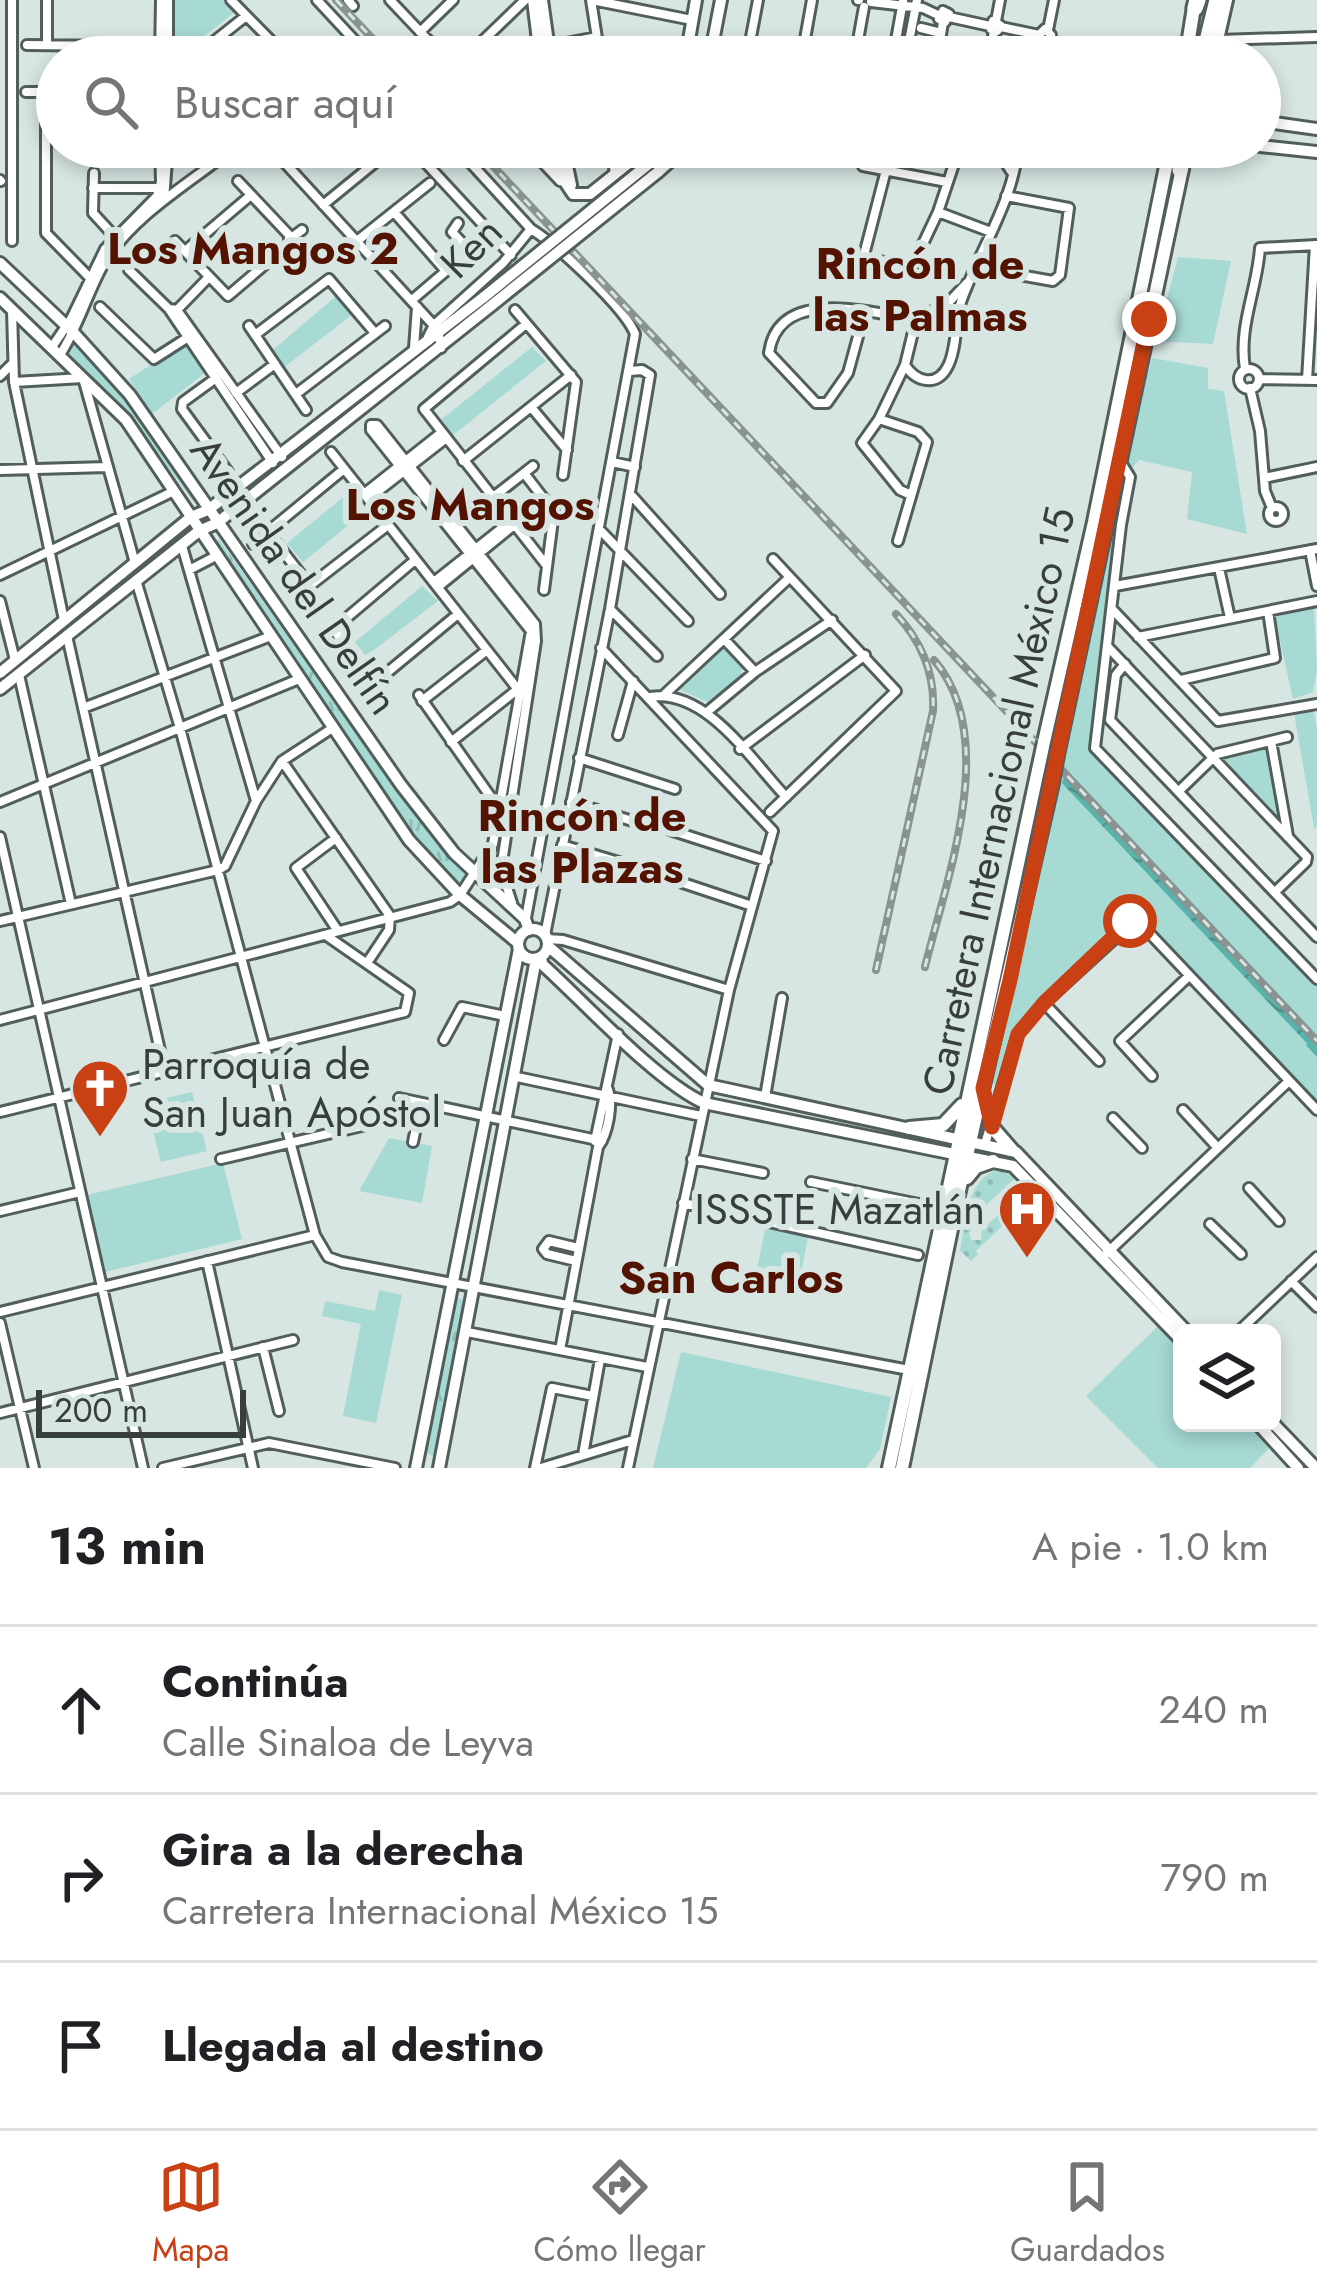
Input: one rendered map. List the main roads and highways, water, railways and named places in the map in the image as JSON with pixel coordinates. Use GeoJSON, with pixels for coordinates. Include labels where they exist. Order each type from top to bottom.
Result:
{"type":"FeatureCollection","features":[{"type":"Feature","properties":{"kind":"highway"},"geometry":{"type":"LineString","coordinates":[[1210,36],[1221,0]]}},
{"type":"Feature","properties":{"kind":"main road"},"geometry":{"type":"LineString","coordinates":[[1216,36],[1221,0]]}},
{"type":"Feature","properties":{"kind":"main road"},"geometry":{"type":"LineString","coordinates":[[1190,36],[1196,3]]}},
{"type":"Feature","properties":{"kind":"main road","name":"Carretera Internacional México 15"},"geometry":{"type":"LineString","coordinates":[[971,1142],[967,1099],[1167,168]]}},
{"type":"Feature","properties":{"kind":"main road","name":"Carretera Internacional México 15"},"geometry":{"type":"LineString","coordinates":[[889,1468],[961,1156],[971,1142],[1052,783],[1180,170]]}},
{"type":"Feature","properties":{"kind":"main road"},"geometry":{"type":"LineString","coordinates":[[983,1088],[992,1127],[1012,1150]]}},
{"type":"Feature","properties":{"kind":"main road"},"geometry":{"type":"LineString","coordinates":[[909,1128],[943,1125],[967,1099]]}},
{"type":"Feature","properties":{"kind":"main road","name":"Carretera Internacional México 15"},"geometry":{"type":"LineString","coordinates":[[902,1468],[958,1196],[961,1156]]}},
{"type":"Feature","properties":{"kind":"main road"},"geometry":{"type":"LineString","coordinates":[[958,1196],[971,1170],[993,1161]]}},
{"type":"Feature","properties":{"kind":"main road"},"geometry":{"type":"LineString","coordinates":[[879,1468],[893,1449]]}},
{"type":"Feature","properties":{"kind":"water"},"geometry":{"type":"Polygon","coordinates":[[[1064,776],[1317,1044],[1317,1054],[1062,783],[1064,776]]]}},
{"type":"Feature","properties":{"kind":"waterway"},"geometry":{"type":"LineString","coordinates":[[1308,1045],[1317,1055]]}},
{"type":"Feature","properties":{"kind":"railway"},"geometry":{"type":"LineString","coordinates":[[336,0],[370,36]]}},
{"type":"Feature","properties":{"kind":"railway"},"geometry":{"type":"LineString","coordinates":[[495,168],[1317,1041]]}},
{"type":"Feature","properties":{"kind":"railway"},"geometry":{"type":"LineString","coordinates":[[876,970],[933,711],[925,659],[896,614]]}},
{"type":"Feature","properties":{"kind":"railway"},"geometry":{"type":"LineString","coordinates":[[925,967],[955,852],[966,768],[964,728],[954,692],[934,660]]}},
{"type":"Feature","properties":{"kind":"place","name":"Parroquía de San Juan Apóstol"},"geometry":{"type":"Point","coordinates":[100,1139]}},
{"type":"Feature","properties":{"kind":"place","name":"ISSSTE Mazatlán"},"geometry":{"type":"Point","coordinates":[1027,1260]}},
{"type":"Feature","properties":{"kind":"district","name":"Los Mangos 2"},"geometry":{"type":"Point","coordinates":[253,248]}},
{"type":"Feature","properties":{"kind":"district","name":"Rincón de las Palmas"},"geometry":{"type":"Point","coordinates":[920,289]}},
{"type":"Feature","properties":{"kind":"district","name":"Los Mangos"},"geometry":{"type":"Point","coordinates":[470,504]}},
{"type":"Feature","properties":{"kind":"district","name":"Rincón de las Plazas"},"geometry":{"type":"Point","coordinates":[582,841]}},
{"type":"Feature","properties":{"kind":"district","name":"San Carlos"},"geometry":{"type":"Point","coordinates":[731,1277]}}]}
